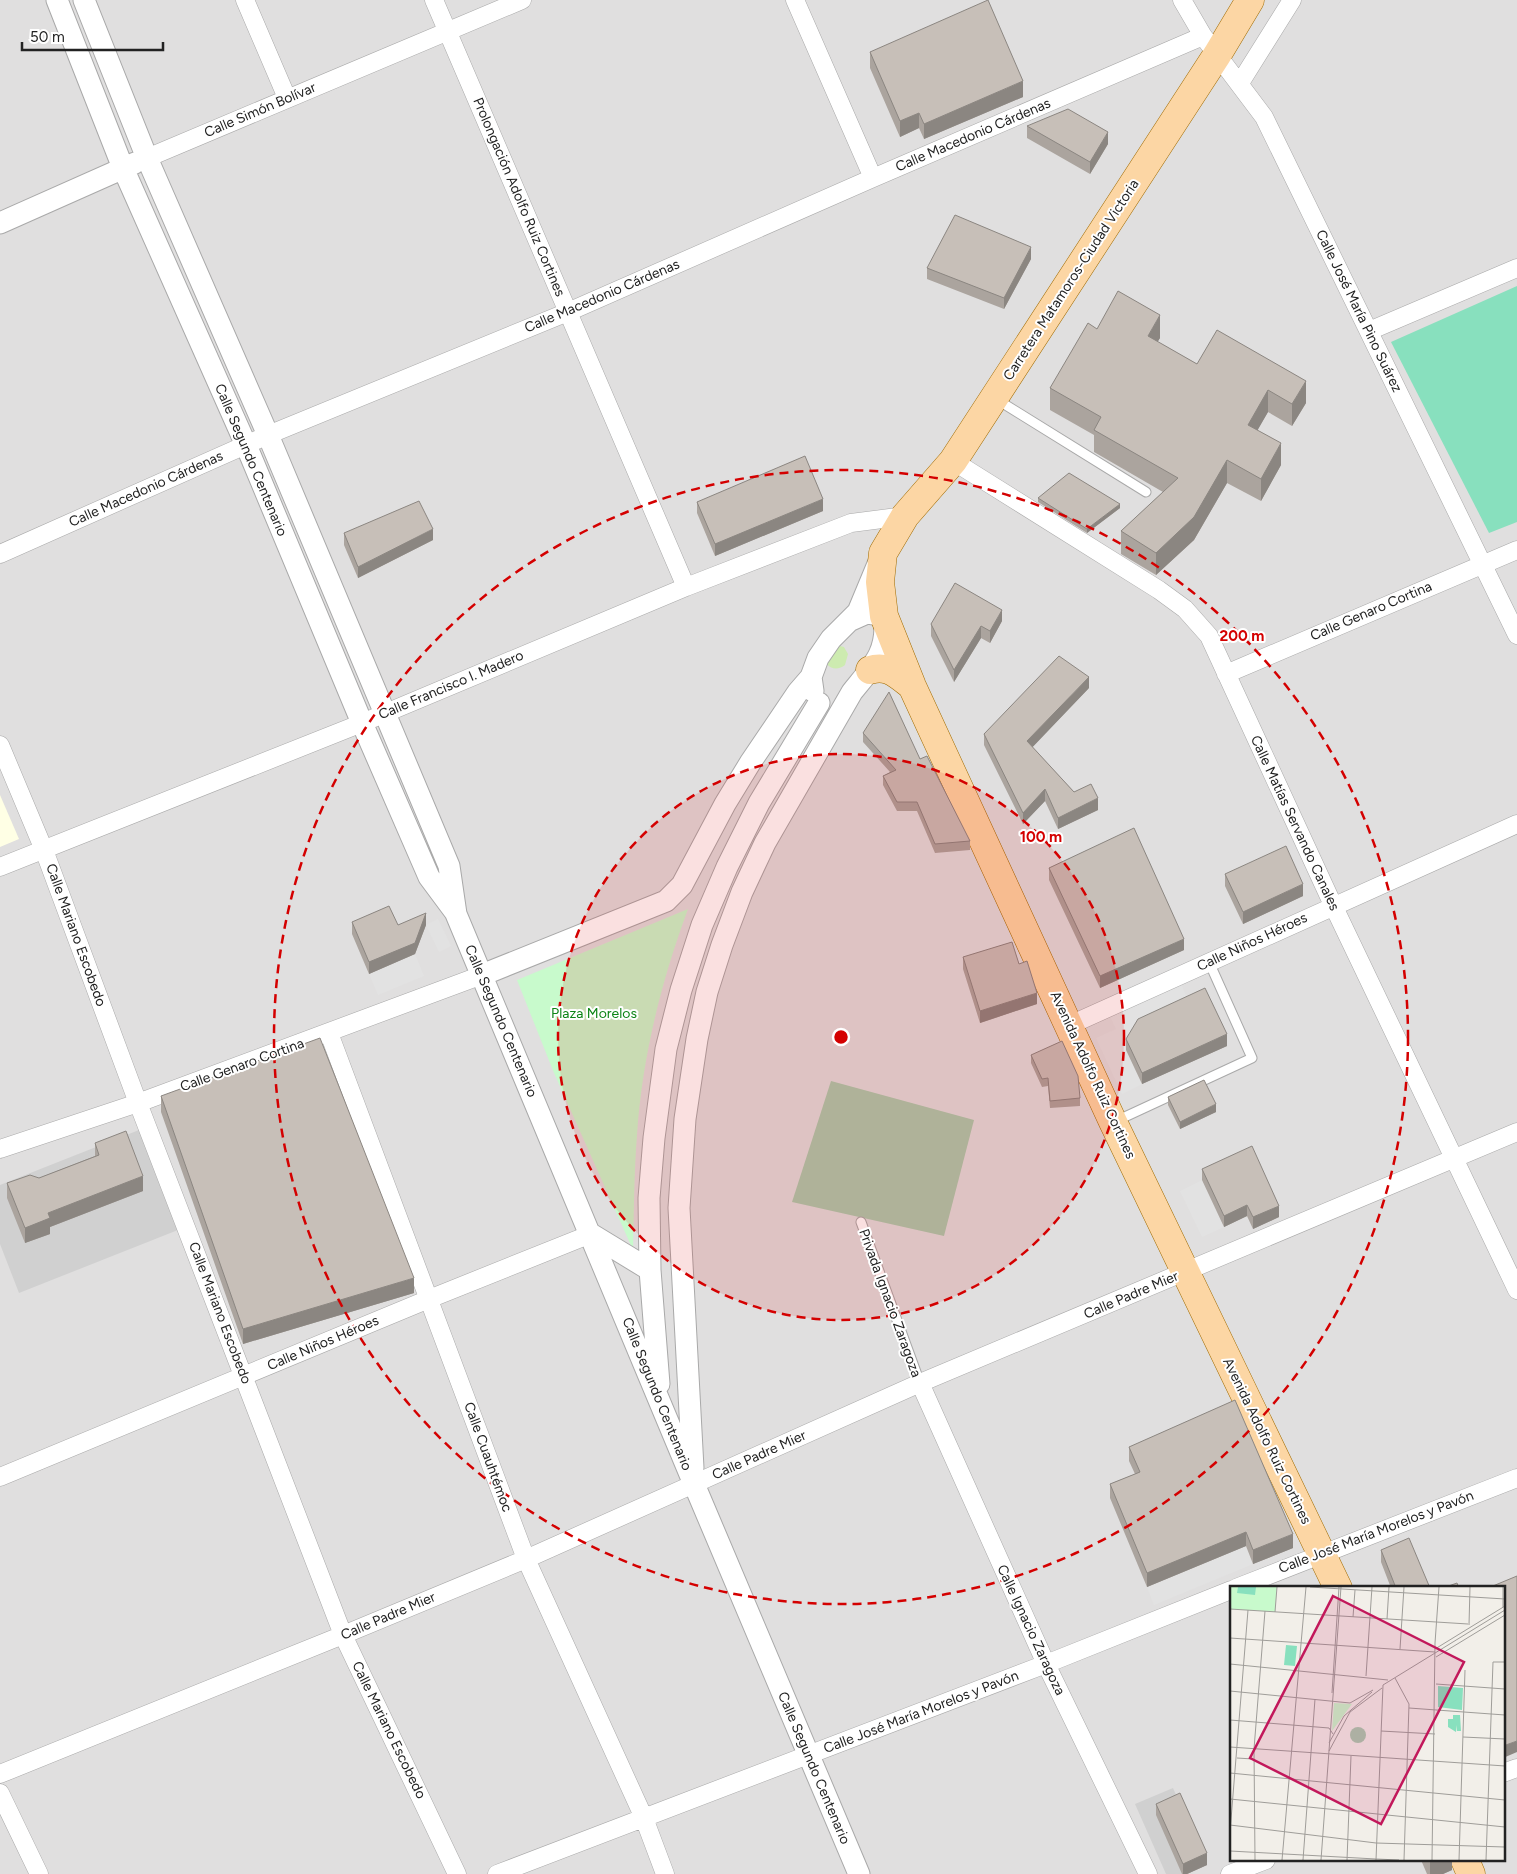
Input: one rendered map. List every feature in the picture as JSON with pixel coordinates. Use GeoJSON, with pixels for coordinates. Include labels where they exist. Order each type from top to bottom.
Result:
{"type":"FeatureCollection","features":[{"type":"Feature","properties":{"kind":"main road","name":"Carretera Matamoros-Ciudad Victoria"},"geometry":{"type":"LineString","coordinates":[[883,553],[905,516],[954,461],[1210,46],[1250,0]]}},
{"type":"Feature","properties":{"kind":"main road","name":"Avenida Adolfo Ruiz Cortines"},"geometry":{"type":"LineString","coordinates":[[883,553],[880,582],[884,616],[912,686],[1070,1025],[1113,1122],[1337,1586]]}},
{"type":"Feature","properties":{"kind":"main road"},"geometry":{"type":"LineString","coordinates":[[870,670],[885,668],[912,686]]}},
{"type":"Feature","properties":{"kind":"main road"},"geometry":{"type":"LineString","coordinates":[[1466,1862],[1471,1874]]}},
{"type":"Feature","properties":{"kind":"street","name":"Calle Segundo Centenario"},"geometry":{"type":"LineString","coordinates":[[57,0],[123,168],[246,445],[362,723],[429,877],[456,914],[859,1874]]}},
{"type":"Feature","properties":{"kind":"street","name":"Calle Segundo Centenario"},"geometry":{"type":"LineString","coordinates":[[84,0],[147,158],[268,435],[449,866],[456,914]]}},
{"type":"Feature","properties":{"kind":"street"},"geometry":{"type":"LineString","coordinates":[[246,0],[288,98]]}},
{"type":"Feature","properties":{"kind":"street","name":"Prolongación Adolfo Ruiz Cortines"},"geometry":{"type":"LineString","coordinates":[[434,0],[686,587]]}},
{"type":"Feature","properties":{"kind":"street","name":"Calle Simón Bolívar"},"geometry":{"type":"LineString","coordinates":[[0,223],[123,168],[522,0]]}},
{"type":"Feature","properties":{"kind":"street"},"geometry":{"type":"LineString","coordinates":[[795,0],[873,178]]}},
{"type":"Feature","properties":{"kind":"street"},"geometry":{"type":"LineString","coordinates":[[1240,83],[1292,0]]}},
{"type":"Feature","properties":{"kind":"street","name":"Calle José María Pino Suárez"},"geometry":{"type":"LineString","coordinates":[[1190,5],[1210,46],[1240,83],[1264,118],[1517,635]]}},
{"type":"Feature","properties":{"kind":"street","name":"Calle Macedonio Cárdenas"},"geometry":{"type":"LineString","coordinates":[[0,554],[268,435],[568,312],[873,178],[1210,46]]}},
{"type":"Feature","properties":{"kind":"street"},"geometry":{"type":"LineString","coordinates":[[1369,331],[1517,268]]}},
{"type":"Feature","properties":{"kind":"street","name":"Calle Matías Servando Canales"},"geometry":{"type":"LineString","coordinates":[[954,461],[1159,590],[1185,609],[1209,636],[1333,905],[1517,1290]]}},
{"type":"Feature","properties":{"kind":"street","name":"Calle Francisco I. Madero"},"geometry":{"type":"LineString","coordinates":[[0,867],[362,723],[686,587],[852,523],[905,516]]}},
{"type":"Feature","properties":{"kind":"street","name":"Calle Genaro Cortina"},"geometry":{"type":"LineString","coordinates":[[1226,674],[1482,563],[1517,550]]}},
{"type":"Feature","properties":{"kind":"street"},"geometry":{"type":"LineString","coordinates":[[819,703],[813,692],[812,677],[815,665],[831,639],[858,612],[883,553]]}},
{"type":"Feature","properties":{"kind":"street"},"geometry":{"type":"LineString","coordinates":[[694,1484],[679,1208],[685,1119],[695,1053],[707,992],[742,892],[765,843],[852,692],[879,657],[884,643],[886,627],[884,616],[867,612],[849,622]]}},
{"type":"Feature","properties":{"kind":"street"},"geometry":{"type":"LineString","coordinates":[[482,975],[666,901],[682,884],[724,804],[750,763],[798,692],[812,677]]}},
{"type":"Feature","properties":{"kind":"street"},"geometry":{"type":"LineString","coordinates":[[819,703],[832,702],[852,692]]}},
{"type":"Feature","properties":{"kind":"street"},"geometry":{"type":"LineString","coordinates":[[661,1404],[650,1270],[649,1198],[654,1138],[666,1049],[681,990],[702,926],[727,867],[759,803],[819,703]]}},
{"type":"Feature","properties":{"kind":"street","name":"Calle Mariano Escobedo"},"geometry":{"type":"LineString","coordinates":[[0,745],[44,850],[138,1103],[343,1635],[457,1874]]}},
{"type":"Feature","properties":{"kind":"street","name":"Calle Niños Héroes"},"geometry":{"type":"LineString","coordinates":[[1070,1025],[1333,905],[1517,824]]}},
{"type":"Feature","properties":{"kind":"street","name":"Calle Genaro Cortina"},"geometry":{"type":"LineString","coordinates":[[0,1149],[138,1103],[482,975]]}},
{"type":"Feature","properties":{"kind":"street","name":"Calle Cuauhtémoc"},"geometry":{"type":"LineString","coordinates":[[329,1033],[526,1558],[644,1818],[665,1874]]}},
{"type":"Feature","properties":{"kind":"street"},"geometry":{"type":"LineString","coordinates":[[666,1049],[695,1053]]}},
{"type":"Feature","properties":{"kind":"street","name":"Calle Padre Mier"},"geometry":{"type":"LineString","coordinates":[[0,1774],[343,1635],[526,1558],[920,1383],[1517,1132]]}},
{"type":"Feature","properties":{"kind":"street"},"geometry":{"type":"LineString","coordinates":[[591,1234],[650,1270]]}},
{"type":"Feature","properties":{"kind":"street","name":"Calle Niños Héroes"},"geometry":{"type":"LineString","coordinates":[[0,1477],[429,1298],[591,1234]]}},
{"type":"Feature","properties":{"kind":"street","name":"Calle Ignacio Zaragoza"},"geometry":{"type":"LineString","coordinates":[[920,1383],[1046,1664],[1148,1874]]}},
{"type":"Feature","properties":{"kind":"street","name":"Calle José María Morelos y Pavón"},"geometry":{"type":"LineString","coordinates":[[1241,1586],[1517,1478]]}},
{"type":"Feature","properties":{"kind":"street","name":"Calle José María Morelos y Pavón"},"geometry":{"type":"LineString","coordinates":[[497,1874],[1046,1664],[1230,1590]]}},
{"type":"Feature","properties":{"kind":"street"},"geometry":{"type":"LineString","coordinates":[[1504,1773],[1517,1768]]}},
{"type":"Feature","properties":{"kind":"street"},"geometry":{"type":"LineString","coordinates":[[0,1793],[34,1873]]}},
{"type":"Feature","properties":{"kind":"street"},"geometry":{"type":"LineString","coordinates":[[1230,1874],[1261,1862]]}},
{"type":"Feature","properties":{"kind":"lane"},"geometry":{"type":"LineString","coordinates":[[994,397],[1146,492]]}},
{"type":"Feature","properties":{"kind":"lane"},"geometry":{"type":"LineString","coordinates":[[1113,1122],[1252,1058],[1209,962]]}},
{"type":"Feature","properties":{"kind":"lane","name":"Privada Ignacio Zaragoza"},"geometry":{"type":"LineString","coordinates":[[860,1222],[920,1383]]}},
{"type":"Feature","properties":{"kind":"shaded area"},"geometry":{"type":"Polygon","coordinates":[[[0,0],[1517,0],[1517,1874],[0,1874],[0,0]]]}},
{"type":"Feature","properties":{"kind":"shaded area"},"geometry":{"type":"Polygon","coordinates":[[[0,795],[19,839],[0,847],[0,795]]]}},
{"type":"Feature","properties":{"kind":"shaded area"},"geometry":{"type":"Polygon","coordinates":[[[438,919],[451,946],[439,952],[426,925],[438,919]]]}},
{"type":"Feature","properties":{"kind":"shaded area"},"geometry":{"type":"Polygon","coordinates":[[[415,954],[424,976],[378,995],[369,974],[415,954]]]}},
{"type":"Feature","properties":{"kind":"shaded area"},"geometry":{"type":"Polygon","coordinates":[[[1179,980],[1191,1006],[1121,1038],[1142,1084],[1122,1094],[1096,1038],[1116,1029],[1108,1012],[1179,980]]]}},
{"type":"Feature","properties":{"kind":"shaded area"},"geometry":{"type":"Polygon","coordinates":[[[831,1081],[974,1120],[944,1236],[792,1202],[831,1081]]]}},
{"type":"Feature","properties":{"kind":"shaded area"},"geometry":{"type":"Polygon","coordinates":[[[139,1130],[178,1230],[19,1293],[0,1244],[0,1185],[139,1130]]]}},
{"type":"Feature","properties":{"kind":"shaded area"},"geometry":{"type":"Polygon","coordinates":[[[1202,1180],[1224,1227],[1202,1237],[1180,1191],[1202,1180]]]}},
{"type":"Feature","properties":{"kind":"shaded area"},"geometry":{"type":"Polygon","coordinates":[[[1246,1546],[1253,1564],[1154,1605],[1147,1587],[1246,1546]]]}},
{"type":"Feature","properties":{"kind":"shaded area"},"geometry":{"type":"Polygon","coordinates":[[[1173,1788],[1207,1865],[1187,1874],[1166,1874],[1135,1804],[1173,1788]]]}},
{"type":"Feature","properties":{"kind":"green space"},"geometry":{"type":"Polygon","coordinates":[[[1517,286],[1517,522],[1489,533],[1391,342],[1517,286]]]}},
{"type":"Feature","properties":{"kind":"green space"},"geometry":{"type":"Polygon","coordinates":[[[836,645],[844,647],[848,654],[845,665],[840,668],[830,667],[826,663],[836,645]]]}},
{"type":"Feature","properties":{"kind":"green space","name":"Plaza Morelos"},"geometry":{"type":"Polygon","coordinates":[[[688,909],[661,992],[643,1077],[636,1149],[633,1250],[554,1073],[517,980],[688,909]]]}},
{"type":"Feature","properties":{"kind":"building"},"geometry":{"type":"Polygon","coordinates":[[[988,0],[1023,81],[924,124],[919,113],[900,121],[870,52],[988,0]]]}},
{"type":"Feature","properties":{"kind":"building"},"geometry":{"type":"Polygon","coordinates":[[[1068,109],[1108,132],[1090,162],[1027,126],[1068,109]]]}},
{"type":"Feature","properties":{"kind":"building"},"geometry":{"type":"Polygon","coordinates":[[[955,215],[1031,247],[1004,298],[927,268],[955,215]]]}},
{"type":"Feature","properties":{"kind":"building"},"geometry":{"type":"Polygon","coordinates":[[[1118,291],[1160,315],[1148,336],[1197,364],[1217,330],[1306,381],[1292,404],[1268,390],[1248,425],[1281,443],[1261,479],[1227,460],[1194,517],[1156,553],[1121,531],[1178,478],[1094,430],[1101,417],[1050,388],[1088,323],[1097,329],[1118,291]]]}},
{"type":"Feature","properties":{"kind":"building"},"geometry":{"type":"Polygon","coordinates":[[[805,456],[823,499],[715,544],[697,502],[805,456]]]}},
{"type":"Feature","properties":{"kind":"building"},"geometry":{"type":"Polygon","coordinates":[[[1069,473],[1120,504],[1087,529],[1038,498],[1069,473]]]}},
{"type":"Feature","properties":{"kind":"building"},"geometry":{"type":"Polygon","coordinates":[[[419,501],[433,529],[358,567],[344,533],[419,501]]]}},
{"type":"Feature","properties":{"kind":"building"},"geometry":{"type":"Polygon","coordinates":[[[955,583],[1002,610],[990,631],[981,626],[954,670],[931,624],[955,583]]]}},
{"type":"Feature","properties":{"kind":"building"},"geometry":{"type":"Polygon","coordinates":[[[1059,656],[1089,677],[1027,741],[1074,792],[1091,784],[1098,798],[1058,818],[1045,789],[1023,813],[984,734],[1059,656]]]}},
{"type":"Feature","properties":{"kind":"building"},"geometry":{"type":"Polygon","coordinates":[[[889,692],[920,759],[927,756],[970,841],[935,844],[917,802],[897,802],[883,776],[896,770],[863,733],[889,692]]]}},
{"type":"Feature","properties":{"kind":"building"},"geometry":{"type":"Polygon","coordinates":[[[1134,828],[1184,939],[1100,976],[1049,868],[1134,828]]]}},
{"type":"Feature","properties":{"kind":"building"},"geometry":{"type":"Polygon","coordinates":[[[1286,846],[1303,884],[1243,912],[1225,874],[1286,846]]]}},
{"type":"Feature","properties":{"kind":"building"},"geometry":{"type":"Polygon","coordinates":[[[389,906],[398,925],[426,913],[415,943],[369,962],[352,922],[389,906]]]}},
{"type":"Feature","properties":{"kind":"building"},"geometry":{"type":"Polygon","coordinates":[[[1012,942],[1019,964],[1027,961],[1037,993],[980,1011],[963,957],[1012,942]]]}},
{"type":"Feature","properties":{"kind":"building"},"geometry":{"type":"Polygon","coordinates":[[[1205,988],[1227,1034],[1142,1073],[1126,1039],[1138,1019],[1205,988]]]}},
{"type":"Feature","properties":{"kind":"building"},"geometry":{"type":"Polygon","coordinates":[[[320,1038],[414,1278],[243,1329],[161,1096],[320,1038]]]}},
{"type":"Feature","properties":{"kind":"building"},"geometry":{"type":"Polygon","coordinates":[[[1062,1041],[1078,1076],[1080,1098],[1050,1101],[1048,1078],[1042,1079],[1031,1055],[1062,1041]]]}},
{"type":"Feature","properties":{"kind":"building"},"geometry":{"type":"Polygon","coordinates":[[[1204,1080],[1216,1104],[1180,1122],[1168,1097],[1204,1080]]]}},
{"type":"Feature","properties":{"kind":"building"},"geometry":{"type":"Polygon","coordinates":[[[126,1131],[143,1176],[48,1213],[50,1218],[25,1228],[7,1183],[30,1175],[39,1178],[99,1155],[95,1143],[126,1131]]]}},
{"type":"Feature","properties":{"kind":"building"},"geometry":{"type":"Polygon","coordinates":[[[1252,1146],[1279,1206],[1253,1217],[1247,1205],[1224,1216],[1202,1169],[1252,1146]]]}},
{"type":"Feature","properties":{"kind":"building"},"geometry":{"type":"Polygon","coordinates":[[[1235,1400],[1293,1534],[1253,1550],[1246,1532],[1147,1573],[1110,1484],[1140,1472],[1129,1447],[1235,1400]]]}},
{"type":"Feature","properties":{"kind":"building"},"geometry":{"type":"Polygon","coordinates":[[[1409,1538],[1429,1586],[1395,1586],[1381,1550],[1409,1538]]]}},
{"type":"Feature","properties":{"kind":"building"},"geometry":{"type":"Polygon","coordinates":[[[1517,1576],[1517,1741],[1504,1746],[1504,1586],[1493,1586],[1517,1576]]]}},
{"type":"Feature","properties":{"kind":"building"},"geometry":{"type":"Polygon","coordinates":[[[1180,1793],[1207,1853],[1183,1864],[1156,1804],[1180,1793]]]}}]}
